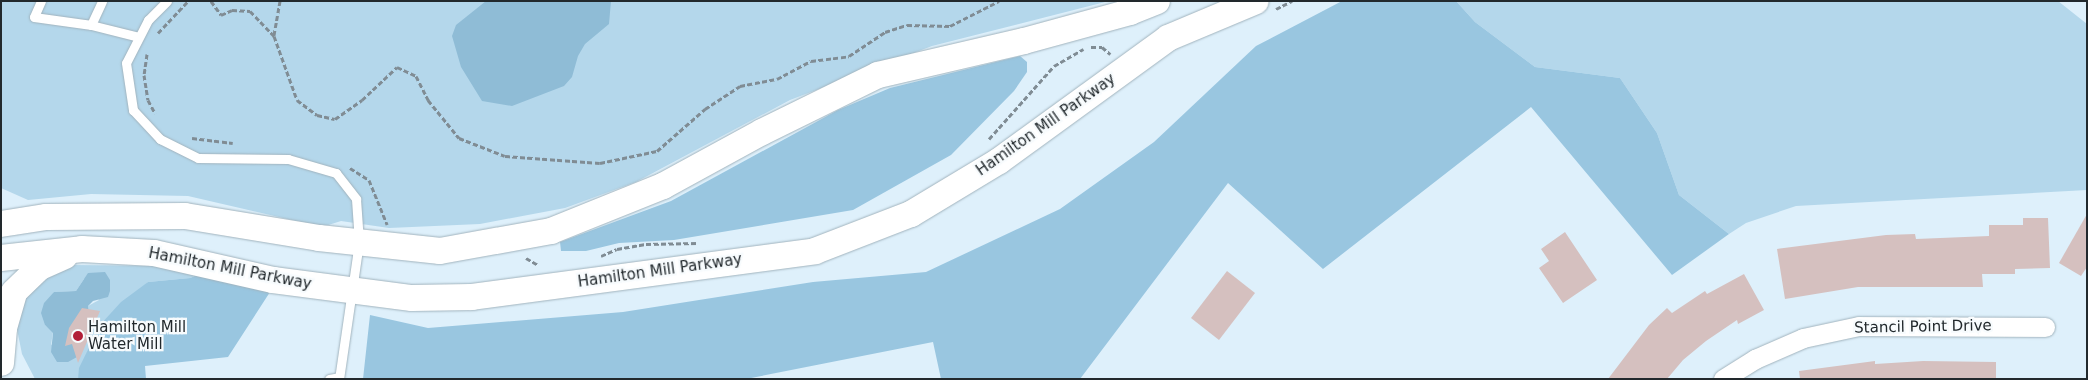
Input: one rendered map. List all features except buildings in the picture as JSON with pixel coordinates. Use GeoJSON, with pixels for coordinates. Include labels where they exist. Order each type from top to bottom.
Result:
{"type":"FeatureCollection","features":[{"type":"Feature","properties":{"kind":"street"},"geometry":{"type":"LineString","coordinates":[[1,224],[46,217],[185,216],[359,242],[440,250],[551,231],[663,186],[762,132],[878,75],[1024,41],[1130,12],[1157,1]]}},
{"type":"Feature","properties":{"kind":"street","name":"Hamilton Mill Parkway"},"geometry":{"type":"LineString","coordinates":[[1,258],[82,249],[154,254],[274,280],[412,298],[472,297],[815,251],[911,214],[998,161],[1168,38],[1256,1]]}},
{"type":"Feature","properties":{"kind":"street"},"geometry":{"type":"LineString","coordinates":[[1,209],[46,217]]}},
{"type":"Feature","properties":{"kind":"street"},"geometry":{"type":"LineString","coordinates":[[1,363],[4,328],[14,292],[40,267],[82,249]]}},
{"type":"Feature","properties":{"kind":"street","name":"Stancil Point Drive"},"geometry":{"type":"LineString","coordinates":[[1723,379],[1755,359],[1803,338],[1859,326],[2045,327]]}},
{"type":"Feature","properties":{"kind":"lane"},"geometry":{"type":"LineString","coordinates":[[41,1],[34,17],[91,25],[140,37]]}},
{"type":"Feature","properties":{"kind":"lane"},"geometry":{"type":"LineString","coordinates":[[91,25],[102,1]]}},
{"type":"Feature","properties":{"kind":"lane"},"geometry":{"type":"LineString","coordinates":[[167,1],[148,20],[126,63],[134,110],[160,139],[198,158],[288,159],[336,172],[356,199],[359,242],[353,291],[339,378],[329,379]]}},
{"type":"Feature","properties":{"kind":"path"},"geometry":{"type":"LineString","coordinates":[[211,1],[221,14],[232,10],[250,11],[274,36],[297,100],[317,115],[335,119],[362,100],[397,67],[416,76],[428,100],[459,138],[505,156],[600,163],[657,151],[706,109],[740,86],[777,79],[811,61],[849,56],[885,32],[907,25],[950,26],[999,1]]}},
{"type":"Feature","properties":{"kind":"path"},"geometry":{"type":"LineString","coordinates":[[274,36],[280,1]]}},
{"type":"Feature","properties":{"kind":"path"},"geometry":{"type":"LineString","coordinates":[[986,141],[1054,66],[1090,46],[1102,47],[1113,56]]}},
{"type":"Feature","properties":{"kind":"path"},"geometry":{"type":"LineString","coordinates":[[594,259],[617,249],[646,244],[704,243]]}},
{"type":"Feature","properties":{"kind":"path"},"geometry":{"type":"LineString","coordinates":[[522,254],[531,263],[547,269]]}},
{"type":"Feature","properties":{"kind":"shaded area"},"geometry":{"type":"Polygon","coordinates":[[[1,1],[1109,1],[932,46],[790,100],[636,182],[565,208],[480,224],[389,228],[341,221],[322,227],[188,196],[91,194],[28,200],[1,188],[1,1]]]}},
{"type":"Feature","properties":{"kind":"shaded area"},"geometry":{"type":"Polygon","coordinates":[[[486,1],[611,1],[609,24],[585,44],[578,56],[572,77],[564,86],[512,106],[482,101],[461,67],[452,36],[456,25],[486,1]]]}},
{"type":"Feature","properties":{"kind":"shaded area"},"geometry":{"type":"Polygon","coordinates":[[[1342,1],[1456,1],[1475,22],[1535,67],[1620,78],[1657,133],[1679,195],[1729,234],[1672,275],[1531,107],[1323,269],[1228,183],[1080,379],[941,379],[933,342],[746,379],[363,379],[370,315],[428,328],[623,312],[813,282],[926,272],[1060,209],[1154,142],[1256,46],[1342,1]]]}},
{"type":"Feature","properties":{"kind":"shaded area"},"geometry":{"type":"Polygon","coordinates":[[[1456,1],[2058,1],[2087,24],[2087,190],[1796,206],[1746,223],[1729,234],[1679,195],[1657,133],[1620,78],[1535,67],[1475,22],[1456,1]]]}},
{"type":"Feature","properties":{"kind":"shaded area"},"geometry":{"type":"Polygon","coordinates":[[[1020,56],[1027,62],[1027,72],[1014,91],[951,155],[853,210],[674,240],[619,243],[586,251],[561,251],[560,242],[671,201],[838,110],[890,88],[1020,56]]]}},
{"type":"Feature","properties":{"kind":"shaded area"},"geometry":{"type":"Polygon","coordinates":[[[70,265],[174,266],[200,274],[190,278],[148,282],[88,350],[78,379],[35,379],[22,354],[15,319],[20,296],[38,277],[70,265]],[[84,279],[76,291],[54,292],[45,325],[53,332],[51,345],[91,321],[88,306],[99,300],[84,279]]]}},
{"type":"Feature","properties":{"kind":"shaded area"},"geometry":{"type":"Polygon","coordinates":[[[105,272],[110,280],[110,291],[108,297],[93,301],[88,306],[91,321],[77,357],[68,362],[57,362],[51,352],[53,333],[45,325],[41,313],[44,303],[54,292],[76,291],[88,273],[105,272]]]}},
{"type":"Feature","properties":{"kind":"shaded area"},"geometry":{"type":"Polygon","coordinates":[[[200,274],[270,292],[228,357],[145,366],[146,379],[78,379],[79,368],[100,325],[121,302],[148,282],[190,278],[200,274]]]}},
{"type":"Feature","properties":{"kind":"place","name":"Hamilton Mill Water Mill"},"geometry":{"type":"Point","coordinates":[78,336]}}]}
